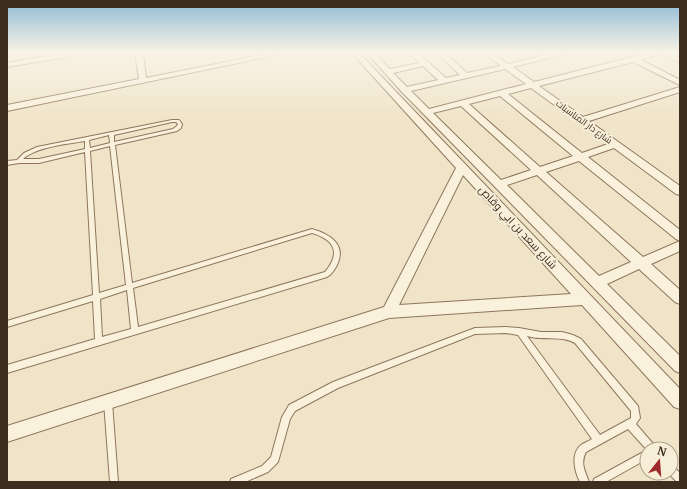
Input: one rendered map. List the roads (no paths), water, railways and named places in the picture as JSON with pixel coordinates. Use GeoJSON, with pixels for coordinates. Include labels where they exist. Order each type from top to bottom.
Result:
{"type":"FeatureCollection","features":[{"type":"Feature","properties":{"kind":"street"},"geometry":{"type":"LineString","coordinates":[[142,76],[143,81]]}},
{"type":"Feature","properties":{"kind":"street"},"geometry":{"type":"LineString","coordinates":[[7,108],[169,76]]}},
{"type":"Feature","properties":{"kind":"street","name":"شارع سعد بن ابي وقاص"},"geometry":{"type":"LineString","coordinates":[[376,76],[680,401]]}},
{"type":"Feature","properties":{"kind":"street","name":"شارع سعد بن ابي وقاص"},"geometry":{"type":"LineString","coordinates":[[391,76],[680,366]]}},
{"type":"Feature","properties":{"kind":"street"},"geometry":{"type":"LineString","coordinates":[[438,76],[444,81]]}},
{"type":"Feature","properties":{"kind":"street"},"geometry":{"type":"LineString","coordinates":[[404,90],[466,76]]}},
{"type":"Feature","properties":{"kind":"street","name":"شارع دار المناسبات"},"geometry":{"type":"LineString","coordinates":[[519,76],[680,191]]}},
{"type":"Feature","properties":{"kind":"street"},"geometry":{"type":"LineString","coordinates":[[428,112],[565,76]]}},
{"type":"Feature","properties":{"kind":"street"},"geometry":{"type":"LineString","coordinates":[[667,76],[680,83]]}},
{"type":"Feature","properties":{"kind":"street"},"geometry":{"type":"LineString","coordinates":[[581,120],[680,89]]}},
{"type":"Feature","properties":{"kind":"street"},"geometry":{"type":"LineString","coordinates":[[501,93],[680,236]]}},
{"type":"Feature","properties":{"kind":"street"},"geometry":{"type":"LineString","coordinates":[[463,103],[680,298]]}},
{"type":"Feature","properties":{"kind":"street"},"geometry":{"type":"LineString","coordinates":[[500,184],[615,145]]}},
{"type":"Feature","properties":{"kind":"street"},"geometry":{"type":"LineString","coordinates":[[389,312],[462,167]]}},
{"type":"Feature","properties":{"kind":"street"},"geometry":{"type":"LineString","coordinates":[[598,282],[680,246]]}},
{"type":"Feature","properties":{"kind":"street"},"geometry":{"type":"LineString","coordinates":[[7,434],[108,400],[389,312],[586,299]]}},
{"type":"Feature","properties":{"kind":"lane"},"geometry":{"type":"LineString","coordinates":[[7,163],[19,161],[39,161],[88,150],[175,130],[180,124],[177,121],[172,121],[37,149],[26,154],[19,161]]}},
{"type":"Feature","properties":{"kind":"lane"},"geometry":{"type":"LineString","coordinates":[[111,134],[135,331]]}},
{"type":"Feature","properties":{"kind":"lane"},"geometry":{"type":"LineString","coordinates":[[87,138],[99,342]]}},
{"type":"Feature","properties":{"kind":"lane"},"geometry":{"type":"LineString","coordinates":[[7,324],[312,231],[324,234],[329,238],[338,252],[336,264],[327,274],[7,369]]}},
{"type":"Feature","properties":{"kind":"lane"},"geometry":{"type":"LineString","coordinates":[[234,482],[265,469],[275,459],[286,417],[292,408],[309,398],[336,385],[475,331],[494,330],[519,331],[541,335],[562,335],[578,341],[635,409],[636,418],[583,449],[579,455],[579,470],[585,482]]}},
{"type":"Feature","properties":{"kind":"lane"},"geometry":{"type":"LineString","coordinates":[[519,331],[598,440]]}},
{"type":"Feature","properties":{"kind":"lane"},"geometry":{"type":"LineString","coordinates":[[108,400],[114,482]]}},
{"type":"Feature","properties":{"kind":"lane"},"geometry":{"type":"LineString","coordinates":[[629,423],[645,441]]}},
{"type":"Feature","properties":{"kind":"lane"},"geometry":{"type":"LineString","coordinates":[[597,482],[639,458]]}}]}
